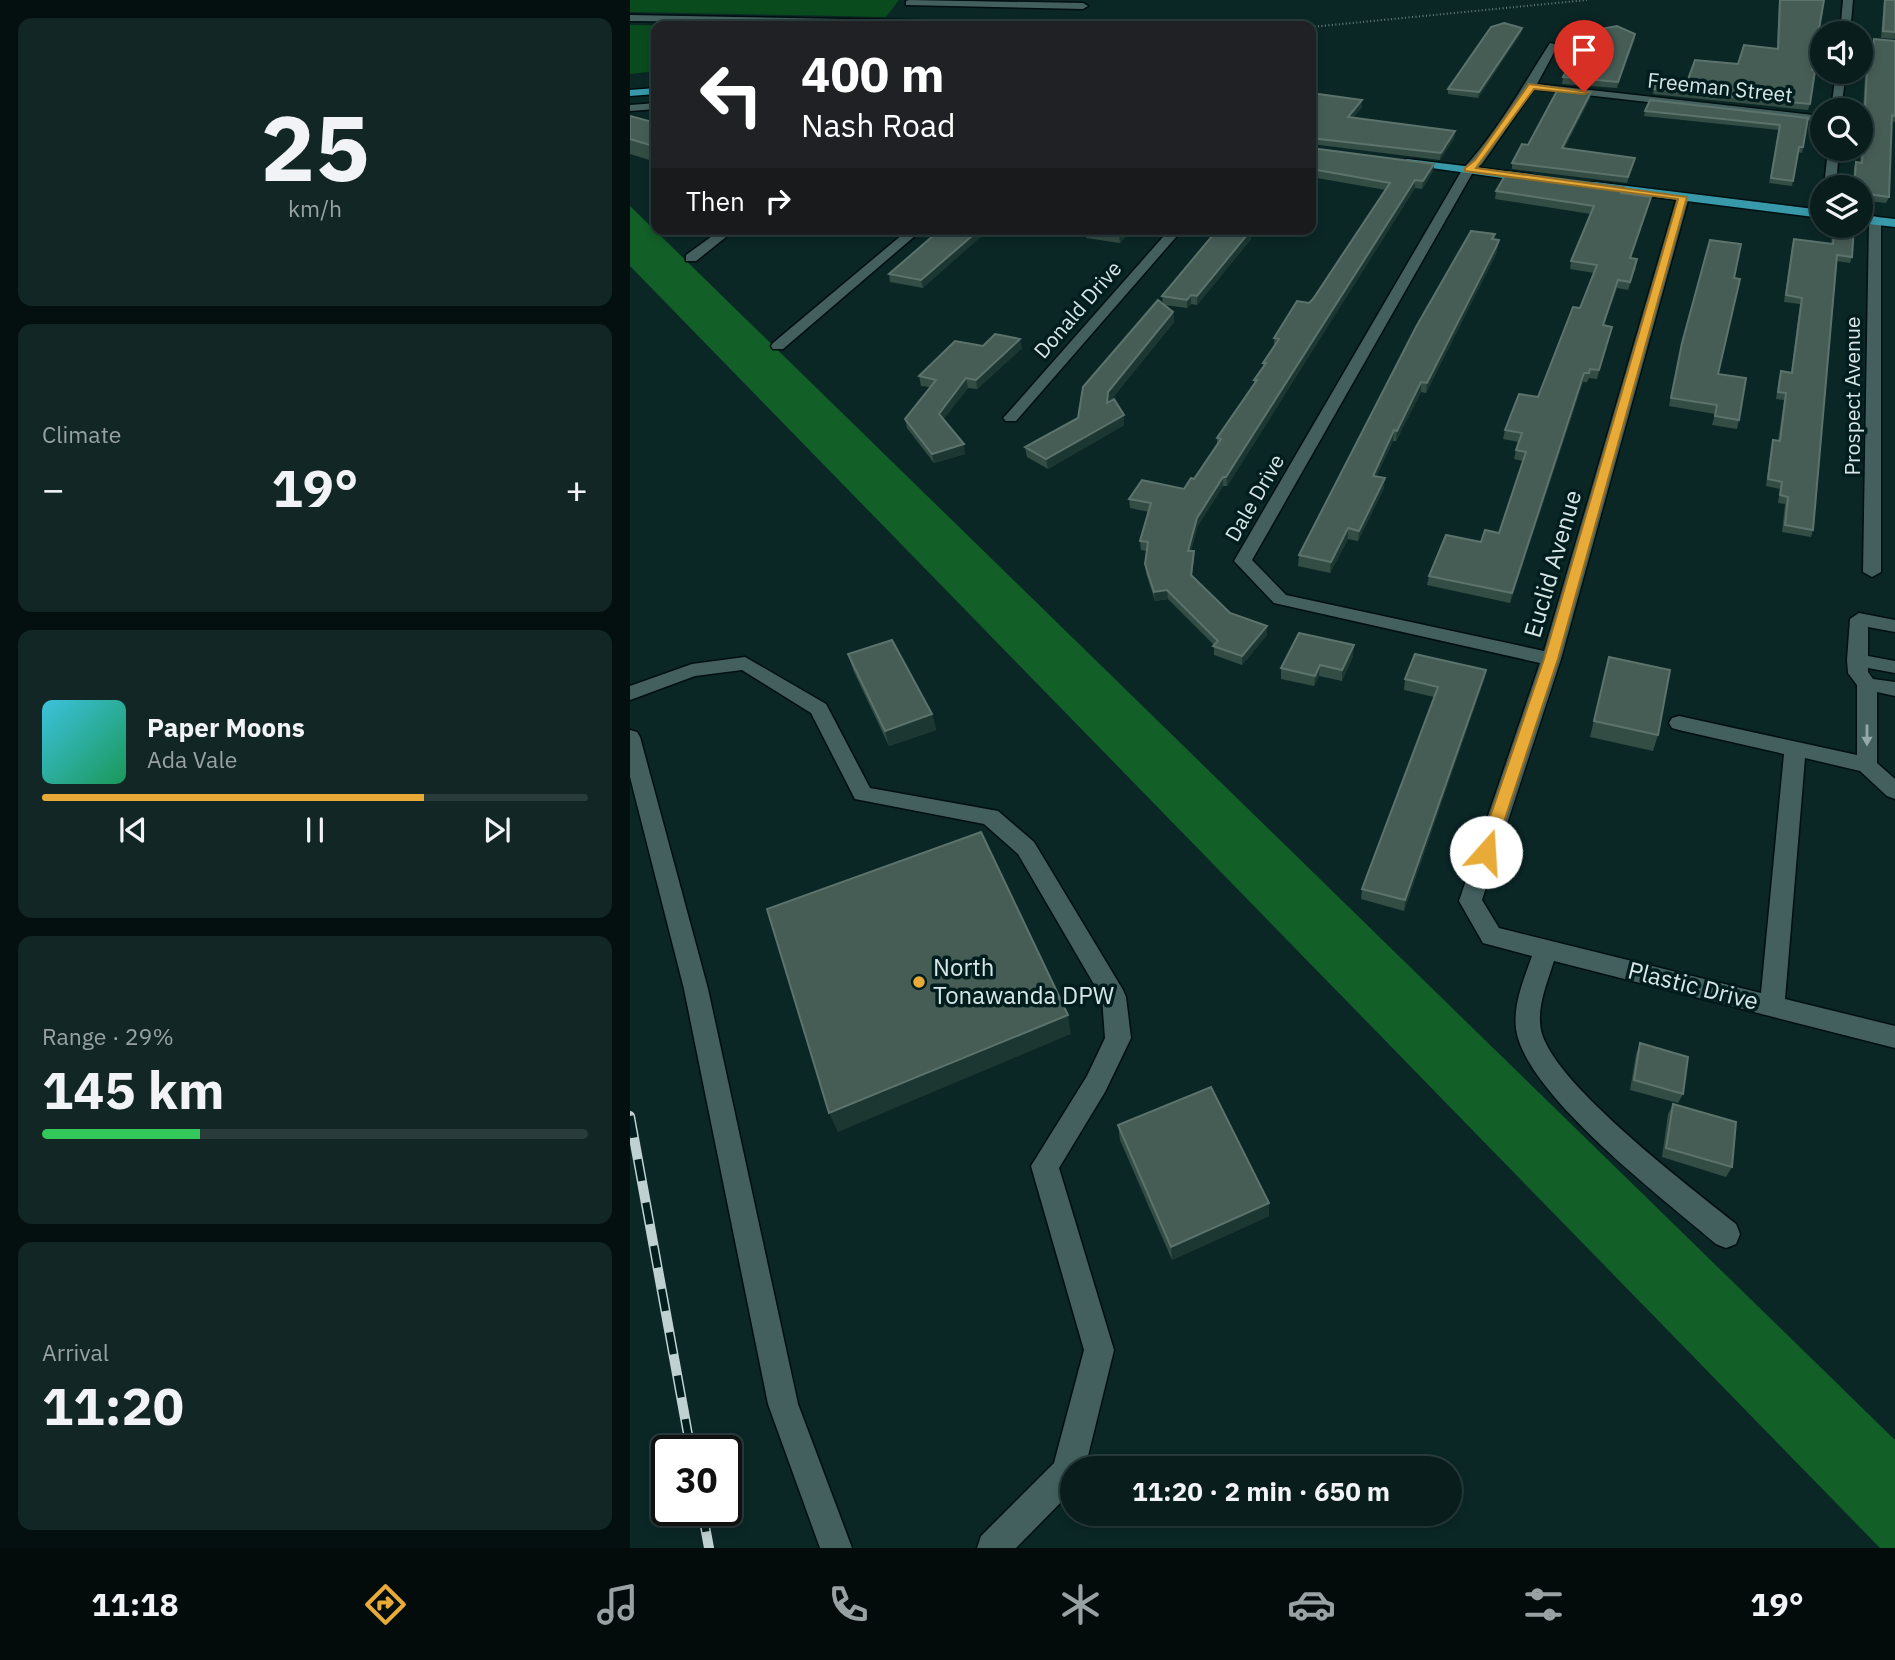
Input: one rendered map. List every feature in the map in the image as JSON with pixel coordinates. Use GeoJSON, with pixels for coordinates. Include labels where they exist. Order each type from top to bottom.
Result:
{"type":"FeatureCollection","features":[{"type":"Feature","properties":{"kind":"main road"},"geometry":{"type":"LineString","coordinates":[[630,84],[651,82]]}},
{"type":"Feature","properties":{"kind":"main road"},"geometry":{"type":"LineString","coordinates":[[630,93],[651,91]]}},
{"type":"Feature","properties":{"kind":"main road"},"geometry":{"type":"LineString","coordinates":[[1390,160],[1549,180]]}},
{"type":"Feature","properties":{"kind":"main road"},"geometry":{"type":"LineString","coordinates":[[1576,184],[1810,213]]}},
{"type":"Feature","properties":{"kind":"main road"},"geometry":{"type":"LineString","coordinates":[[1873,221],[1895,223]]}},
{"type":"Feature","properties":{"kind":"street"},"geometry":{"type":"LineString","coordinates":[[1846,21],[1848,0]]}},
{"type":"Feature","properties":{"kind":"street"},"geometry":{"type":"LineString","coordinates":[[896,21],[911,1],[1083,6]]}},
{"type":"Feature","properties":{"kind":"street"},"geometry":{"type":"LineString","coordinates":[[630,18],[788,21]]}},
{"type":"Feature","properties":{"kind":"street"},"geometry":{"type":"LineString","coordinates":[[1468,170],[1478,162],[1531,86],[1553,45]]}},
{"type":"Feature","properties":{"kind":"street","name":"Freeman Street"},"geometry":{"type":"LineString","coordinates":[[1531,86],[1810,118]]}},
{"type":"Feature","properties":{"kind":"street"},"geometry":{"type":"LineString","coordinates":[[630,108],[651,106]]}},
{"type":"Feature","properties":{"kind":"street","name":"Dale Drive"},"geometry":{"type":"LineString","coordinates":[[1468,170],[1244,561],[1280,599],[1551,659]]}},
{"type":"Feature","properties":{"kind":"street","name":"Euclid Avenue"},"geometry":{"type":"LineString","coordinates":[[1491,936],[1470,901],[1551,659],[1683,197]]}},
{"type":"Feature","properties":{"kind":"street"},"geometry":{"type":"LineString","coordinates":[[691,258],[722,235]]}},
{"type":"Feature","properties":{"kind":"street"},"geometry":{"type":"LineString","coordinates":[[778,346],[910,235]]}},
{"type":"Feature","properties":{"kind":"street","name":"Donald Drive"},"geometry":{"type":"LineString","coordinates":[[1012,418],[1172,235]]}},
{"type":"Feature","properties":{"kind":"street","name":"Prospect Avenue"},"geometry":{"type":"LineString","coordinates":[[1868,238],[1872,572]]}},
{"type":"Feature","properties":{"kind":"street"},"geometry":{"type":"LineString","coordinates":[[1895,626],[1859,619],[1857,660],[1858,673],[1867,684],[1895,690]]}},
{"type":"Feature","properties":{"kind":"street"},"geometry":{"type":"LineString","coordinates":[[1857,660],[1895,667]]}},
{"type":"Feature","properties":{"kind":"street"},"geometry":{"type":"LineString","coordinates":[[630,693],[692,670],[744,663],[819,709],[863,794],[990,817],[1026,848],[1114,997],[1118,1038],[1096,1083],[1045,1166],[1099,1350],[1068,1472],[993,1548]]}},
{"type":"Feature","properties":{"kind":"street"},"geometry":{"type":"LineString","coordinates":[[1867,684],[1867,765]]}},
{"type":"Feature","properties":{"kind":"street"},"geometry":{"type":"LineString","coordinates":[[1679,723],[1867,765],[1895,791]]}},
{"type":"Feature","properties":{"kind":"street"},"geometry":{"type":"LineString","coordinates":[[630,737],[696,989],[783,1404],[836,1548]]}},
{"type":"Feature","properties":{"kind":"street"},"geometry":{"type":"LineString","coordinates":[[1772,1006],[1796,750]]}},
{"type":"Feature","properties":{"kind":"street","name":"Plastic Drive"},"geometry":{"type":"LineString","coordinates":[[1491,936],[1895,1037]]}},
{"type":"Feature","properties":{"kind":"street"},"geometry":{"type":"LineString","coordinates":[[1546,950],[1531,999],[1529,1033],[1545,1066],[1603,1128],[1726,1234]]}},
{"type":"Feature","properties":{"kind":"path"},"geometry":{"type":"LineString","coordinates":[[1316,26],[1587,0]]}},
{"type":"Feature","properties":{"kind":"green space"},"geometry":{"type":"Polygon","coordinates":[[[630,0],[899,0],[886,17],[630,12],[630,0]]]}},
{"type":"Feature","properties":{"kind":"green space"},"geometry":{"type":"Polygon","coordinates":[[[630,25],[651,25],[651,72],[630,74],[630,25]]]}},
{"type":"Feature","properties":{"kind":"green space"},"geometry":{"type":"Polygon","coordinates":[[[630,206],[651,226],[651,235],[660,235],[1895,1440],[1895,1548],[1880,1548],[630,266],[630,206]]]}},
{"type":"Feature","properties":{"kind":"building"},"geometry":{"type":"Polygon","coordinates":[[[1780,0],[1824,0],[1820,21],[1810,21],[1810,84],[1813,84],[1810,104],[1654,89],[1657,79],[1687,82],[1695,60],[1738,64],[1744,45],[1778,49],[1780,0]]]}},
{"type":"Feature","properties":{"kind":"building"},"geometry":{"type":"Polygon","coordinates":[[[1885,0],[1895,0],[1895,32],[1883,31],[1885,0]]]}},
{"type":"Feature","properties":{"kind":"building"},"geometry":{"type":"Polygon","coordinates":[[[1504,23],[1522,28],[1479,92],[1448,89],[1491,27],[1504,23]]]}},
{"type":"Feature","properties":{"kind":"building"},"geometry":{"type":"Polygon","coordinates":[[[1591,25],[1601,29],[1617,26],[1635,34],[1618,82],[1563,77],[1591,25]]]}},
{"type":"Feature","properties":{"kind":"building"},"geometry":{"type":"Polygon","coordinates":[[[1874,39],[1895,41],[1895,116],[1892,115],[1889,197],[1873,195],[1873,175],[1855,175],[1856,162],[1873,161],[1873,98],[1866,98],[1866,84],[1873,84],[1874,39]]]}},
{"type":"Feature","properties":{"kind":"building"},"geometry":{"type":"Polygon","coordinates":[[[1558,89],[1591,92],[1562,148],[1635,158],[1628,177],[1512,163],[1522,144],[1528,145],[1558,89]]]}},
{"type":"Feature","properties":{"kind":"building"},"geometry":{"type":"Polygon","coordinates":[[[1316,94],[1362,100],[1348,117],[1455,131],[1441,153],[1316,139],[1316,94]]]}},
{"type":"Feature","properties":{"kind":"building"},"geometry":{"type":"Polygon","coordinates":[[[1650,100],[1808,118],[1793,181],[1771,178],[1780,125],[1645,111],[1650,100]]]}},
{"type":"Feature","properties":{"kind":"building"},"geometry":{"type":"Polygon","coordinates":[[[630,116],[651,122],[651,145],[630,139],[630,116]]]}},
{"type":"Feature","properties":{"kind":"building"},"geometry":{"type":"Polygon","coordinates":[[[1316,149],[1434,164],[1423,181],[1415,180],[1226,477],[1223,477],[1197,518],[1188,551],[1194,551],[1191,575],[1230,613],[1267,626],[1242,656],[1213,646],[1218,641],[1167,590],[1154,592],[1145,564],[1148,542],[1140,541],[1151,503],[1129,499],[1142,480],[1184,489],[1191,478],[1194,479],[1221,439],[1217,438],[1257,380],[1254,380],[1279,339],[1274,338],[1297,301],[1309,303],[1313,299],[1390,183],[1316,170],[1316,149]]]}},
{"type":"Feature","properties":{"kind":"building"},"geometry":{"type":"Polygon","coordinates":[[[1507,172],[1624,187],[1621,193],[1651,197],[1630,258],[1637,259],[1630,282],[1618,280],[1603,325],[1612,327],[1599,370],[1590,369],[1589,373],[1584,373],[1512,593],[1429,576],[1446,535],[1481,542],[1485,530],[1499,533],[1526,452],[1516,450],[1522,433],[1505,430],[1519,394],[1538,397],[1573,307],[1580,308],[1597,265],[1571,261],[1594,206],[1496,191],[1507,172]]]}},
{"type":"Feature","properties":{"kind":"building"},"geometry":{"type":"Polygon","coordinates":[[[1471,231],[1495,234],[1492,239],[1499,240],[1427,383],[1421,382],[1397,431],[1394,430],[1373,476],[1385,478],[1359,531],[1348,528],[1331,562],[1299,555],[1416,327],[1471,231]]]}},
{"type":"Feature","properties":{"kind":"building"},"geometry":{"type":"Polygon","coordinates":[[[934,235],[973,235],[921,280],[889,274],[934,235]]]}},
{"type":"Feature","properties":{"kind":"building"},"geometry":{"type":"Polygon","coordinates":[[[1213,235],[1247,235],[1197,296],[1191,295],[1187,300],[1162,296],[1213,235]]]}},
{"type":"Feature","properties":{"kind":"building"},"geometry":{"type":"Polygon","coordinates":[[[1834,238],[1853,238],[1852,257],[1837,255],[1813,530],[1785,525],[1788,497],[1780,495],[1782,482],[1768,479],[1773,440],[1780,441],[1786,393],[1778,392],[1781,371],[1792,373],[1802,298],[1786,295],[1794,239],[1833,244],[1834,238]]]}},
{"type":"Feature","properties":{"kind":"building"},"geometry":{"type":"Polygon","coordinates":[[[1710,240],[1741,244],[1734,278],[1740,279],[1718,374],[1746,378],[1739,420],[1715,416],[1717,405],[1671,398],[1682,343],[1710,240]]]}},
{"type":"Feature","properties":{"kind":"building"},"geometry":{"type":"Polygon","coordinates":[[[1158,300],[1173,312],[1108,392],[1107,403],[1114,399],[1124,415],[1046,459],[1025,447],[1078,418],[1083,387],[1158,300]]]}},
{"type":"Feature","properties":{"kind":"building"},"geometry":{"type":"Polygon","coordinates":[[[995,334],[1020,339],[976,380],[966,378],[939,414],[964,444],[932,454],[905,419],[936,380],[919,376],[955,341],[983,346],[995,334]]]}},
{"type":"Feature","properties":{"kind":"building"},"geometry":{"type":"Polygon","coordinates":[[[1299,633],[1354,645],[1342,670],[1320,665],[1315,676],[1281,668],[1299,633]]]}},
{"type":"Feature","properties":{"kind":"building"},"geometry":{"type":"Polygon","coordinates":[[[892,640],[932,714],[885,731],[848,654],[892,640]]]}},
{"type":"Feature","properties":{"kind":"building"},"geometry":{"type":"Polygon","coordinates":[[[1415,654],[1486,670],[1405,900],[1362,889],[1438,687],[1405,679],[1415,654]]]}},
{"type":"Feature","properties":{"kind":"building"},"geometry":{"type":"Polygon","coordinates":[[[1609,657],[1670,670],[1658,735],[1594,721],[1609,657]]]}},
{"type":"Feature","properties":{"kind":"building","name":"North Tonawanda DPW"},"geometry":{"type":"Polygon","coordinates":[[[981,832],[1068,1015],[829,1113],[767,909],[981,832]]]}},
{"type":"Feature","properties":{"kind":"building"},"geometry":{"type":"Polygon","coordinates":[[[1640,1043],[1688,1057],[1683,1094],[1634,1080],[1640,1043]]]}},
{"type":"Feature","properties":{"kind":"building"},"geometry":{"type":"Polygon","coordinates":[[[1211,1087],[1269,1203],[1171,1247],[1118,1125],[1211,1087]]]}},
{"type":"Feature","properties":{"kind":"building"},"geometry":{"type":"Polygon","coordinates":[[[1673,1104],[1736,1122],[1732,1167],[1666,1148],[1673,1104]]]}},
{"type":"Feature","properties":{"kind":"railway"},"geometry":{"type":"LineString","coordinates":[[630,1116],[688,1435]]}},
{"type":"Feature","properties":{"kind":"railway"},"geometry":{"type":"LineString","coordinates":[[705,1526],[709,1548]]}},
{"type":"Feature","properties":{"kind":"place","name":"North Tonawanda DPW"},"geometry":{"type":"Point","coordinates":[919,982]}},
{"type":"Feature","properties":{"kind":"route"},"geometry":{"type":"LineString","coordinates":[[1486,852],[1551,659],[1683,197],[1468,170],[1478,162],[1531,86],[1584,92]]}}]}
